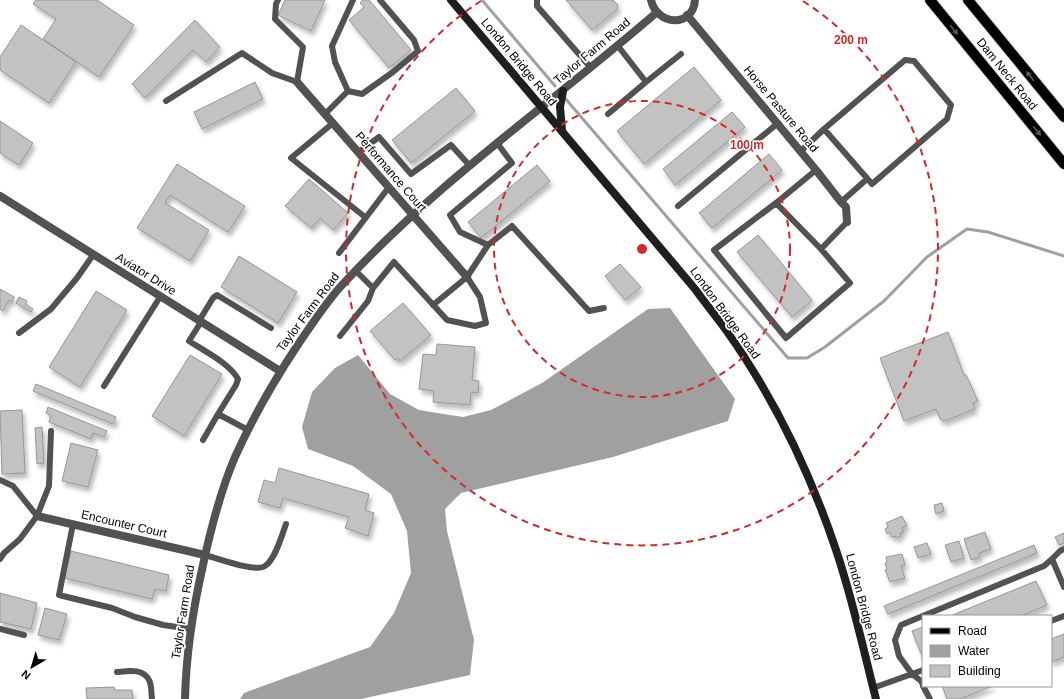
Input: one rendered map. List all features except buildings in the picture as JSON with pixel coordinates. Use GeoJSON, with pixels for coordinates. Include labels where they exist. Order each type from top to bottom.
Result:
{"type":"FeatureCollection","features":[{"type":"Feature","properties":{"kind":"main road","name":"Dam Neck Road"},"geometry":{"type":"LineString","coordinates":[[930,0],[1064,164]]}},
{"type":"Feature","properties":{"kind":"main road","name":"Dam Neck Road"},"geometry":{"type":"LineString","coordinates":[[968,0],[1064,118]]}},
{"type":"Feature","properties":{"kind":"street","name":"London Bridge Road"},"geometry":{"type":"LineString","coordinates":[[451,0],[695,289],[727,331],[767,394],[797,453],[827,525],[844,578],[876,699]]}},
{"type":"Feature","properties":{"kind":"street"},"geometry":{"type":"LineString","coordinates":[[651,0],[652,7],[656,13],[668,20],[682,19],[688,15],[692,10],[695,0]]}},
{"type":"Feature","properties":{"kind":"street","name":"Taylor Farm Road"},"geometry":{"type":"LineString","coordinates":[[185,699],[186,673],[191,629],[205,555],[220,498],[235,458],[248,430],[280,371],[317,316],[342,285],[413,215],[470,166],[618,46],[656,13]]}},
{"type":"Feature","properties":{"kind":"street","name":"Horse Pasture Road"},"geometry":{"type":"LineString","coordinates":[[688,15],[846,207],[847,222]]}},
{"type":"Feature","properties":{"kind":"street","name":"Performance Court"},"geometry":{"type":"LineString","coordinates":[[297,82],[467,277]]}},
{"type":"Feature","properties":{"kind":"street"},"geometry":{"type":"LineString","coordinates":[[562,130],[560,111],[563,91]]}},
{"type":"Feature","properties":{"kind":"street","name":"Aviator Drive"},"geometry":{"type":"LineString","coordinates":[[0,196],[280,371]]}},
{"type":"Feature","properties":{"kind":"street","name":"Encounter Court"},"geometry":{"type":"LineString","coordinates":[[37,516],[205,555]]}},
{"type":"Feature","properties":{"kind":"lane"},"geometry":{"type":"LineString","coordinates":[[166,101],[242,53],[272,73],[297,82],[303,47],[275,19],[276,4],[278,0]]}},
{"type":"Feature","properties":{"kind":"lane"},"geometry":{"type":"LineString","coordinates":[[348,91],[335,62],[332,46],[353,0]]}},
{"type":"Feature","properties":{"kind":"lane"},"geometry":{"type":"LineString","coordinates":[[348,91],[362,94],[393,72],[418,51],[414,40],[380,0]]}},
{"type":"Feature","properties":{"kind":"lane"},"geometry":{"type":"LineString","coordinates":[[537,0],[537,6],[591,68]]}},
{"type":"Feature","properties":{"kind":"lane"},"geometry":{"type":"LineString","coordinates":[[618,46],[646,82]]}},
{"type":"Feature","properties":{"kind":"lane"},"geometry":{"type":"LineString","coordinates":[[608,114],[681,54]]}},
{"type":"Feature","properties":{"kind":"lane"},"geometry":{"type":"LineString","coordinates":[[800,151],[824,129],[905,60],[914,61],[951,105],[947,119],[872,184],[824,129]]}},
{"type":"Feature","properties":{"kind":"lane"},"geometry":{"type":"LineString","coordinates":[[325,114],[348,91]]}},
{"type":"Feature","properties":{"kind":"lane"},"geometry":{"type":"LineString","coordinates":[[333,123],[291,158],[365,217]]}},
{"type":"Feature","properties":{"kind":"lane"},"geometry":{"type":"LineString","coordinates":[[678,206],[778,123]]}},
{"type":"Feature","properties":{"kind":"lane"},"geometry":{"type":"LineString","coordinates":[[358,152],[380,137],[410,174],[451,145],[470,166]]}},
{"type":"Feature","properties":{"kind":"lane"},"geometry":{"type":"LineString","coordinates":[[488,245],[460,232],[450,216],[512,163],[498,143]]}},
{"type":"Feature","properties":{"kind":"lane"},"geometry":{"type":"LineString","coordinates":[[776,203],[850,283],[786,338],[714,250],[776,203],[816,170]]}},
{"type":"Feature","properties":{"kind":"lane"},"geometry":{"type":"LineString","coordinates":[[841,202],[867,179]]}},
{"type":"Feature","properties":{"kind":"lane"},"geometry":{"type":"LineString","coordinates":[[339,253],[388,187]]}},
{"type":"Feature","properties":{"kind":"lane"},"geometry":{"type":"LineString","coordinates":[[820,249],[847,222]]}},
{"type":"Feature","properties":{"kind":"lane"},"geometry":{"type":"LineString","coordinates":[[433,304],[467,277],[488,245],[512,226],[589,311],[604,308]]}},
{"type":"Feature","properties":{"kind":"lane"},"geometry":{"type":"LineString","coordinates":[[19,333],[51,309],[77,278],[93,255]]}},
{"type":"Feature","properties":{"kind":"lane"},"geometry":{"type":"LineString","coordinates":[[340,336],[368,301],[373,288],[394,262],[447,320],[475,326],[486,323],[480,298],[467,277]]}},
{"type":"Feature","properties":{"kind":"lane"},"geometry":{"type":"LineString","coordinates":[[356,271],[373,288]]}},
{"type":"Feature","properties":{"kind":"lane"},"geometry":{"type":"LineString","coordinates":[[203,440],[236,385],[238,379],[235,373],[226,366],[189,341],[200,321],[217,295],[271,328]]}},
{"type":"Feature","properties":{"kind":"lane"},"geometry":{"type":"LineString","coordinates":[[104,386],[160,297]]}},
{"type":"Feature","properties":{"kind":"lane"},"geometry":{"type":"LineString","coordinates":[[218,414],[248,430]]}},
{"type":"Feature","properties":{"kind":"lane"},"geometry":{"type":"LineString","coordinates":[[0,559],[4,553],[20,539],[37,516],[50,486],[51,431]]}},
{"type":"Feature","properties":{"kind":"lane"},"geometry":{"type":"LineString","coordinates":[[0,480],[13,486],[37,516]]}},
{"type":"Feature","properties":{"kind":"lane"},"geometry":{"type":"LineString","coordinates":[[74,524],[59,595],[112,608],[135,617],[163,625],[191,629]]}},
{"type":"Feature","properties":{"kind":"lane"},"geometry":{"type":"LineString","coordinates":[[205,555],[254,569],[265,567],[272,559],[286,524]]}},
{"type":"Feature","properties":{"kind":"lane"},"geometry":{"type":"LineString","coordinates":[[925,615],[1044,566],[1060,551],[1064,550]]}},
{"type":"Feature","properties":{"kind":"lane"},"geometry":{"type":"LineString","coordinates":[[1052,559],[1064,587]]}},
{"type":"Feature","properties":{"kind":"lane"},"geometry":{"type":"LineString","coordinates":[[922,616],[901,625],[895,640],[898,656],[912,674],[922,684]]}},
{"type":"Feature","properties":{"kind":"lane"},"geometry":{"type":"LineString","coordinates":[[1052,621],[1064,616]]}},
{"type":"Feature","properties":{"kind":"lane"},"geometry":{"type":"LineString","coordinates":[[0,629],[24,636]]}},
{"type":"Feature","properties":{"kind":"lane"},"geometry":{"type":"LineString","coordinates":[[117,672],[136,670],[146,676],[150,681],[152,699]]}},
{"type":"Feature","properties":{"kind":"lane"},"geometry":{"type":"LineString","coordinates":[[873,688],[922,670]]}},
{"type":"Feature","properties":{"kind":"lane"},"geometry":{"type":"LineString","coordinates":[[924,687],[930,699]]}},
{"type":"Feature","properties":{"kind":"water"},"geometry":{"type":"Polygon","coordinates":[[[670,308],[735,399],[728,421],[613,457],[461,493],[445,509],[447,531],[474,640],[470,675],[361,699],[240,699],[244,693],[370,647],[394,613],[411,573],[407,531],[391,494],[353,466],[308,449],[302,427],[312,392],[335,368],[358,355],[390,394],[419,410],[463,417],[491,410],[542,383],[648,309],[670,308]]]}},
{"type":"Feature","properties":{"kind":"waterway"},"geometry":{"type":"LineString","coordinates":[[482,0],[555,86]]}},
{"type":"Feature","properties":{"kind":"waterway"},"geometry":{"type":"LineString","coordinates":[[564,97],[788,358],[807,358],[825,347],[884,301],[927,257],[967,229],[988,232],[1064,256]]}}]}
